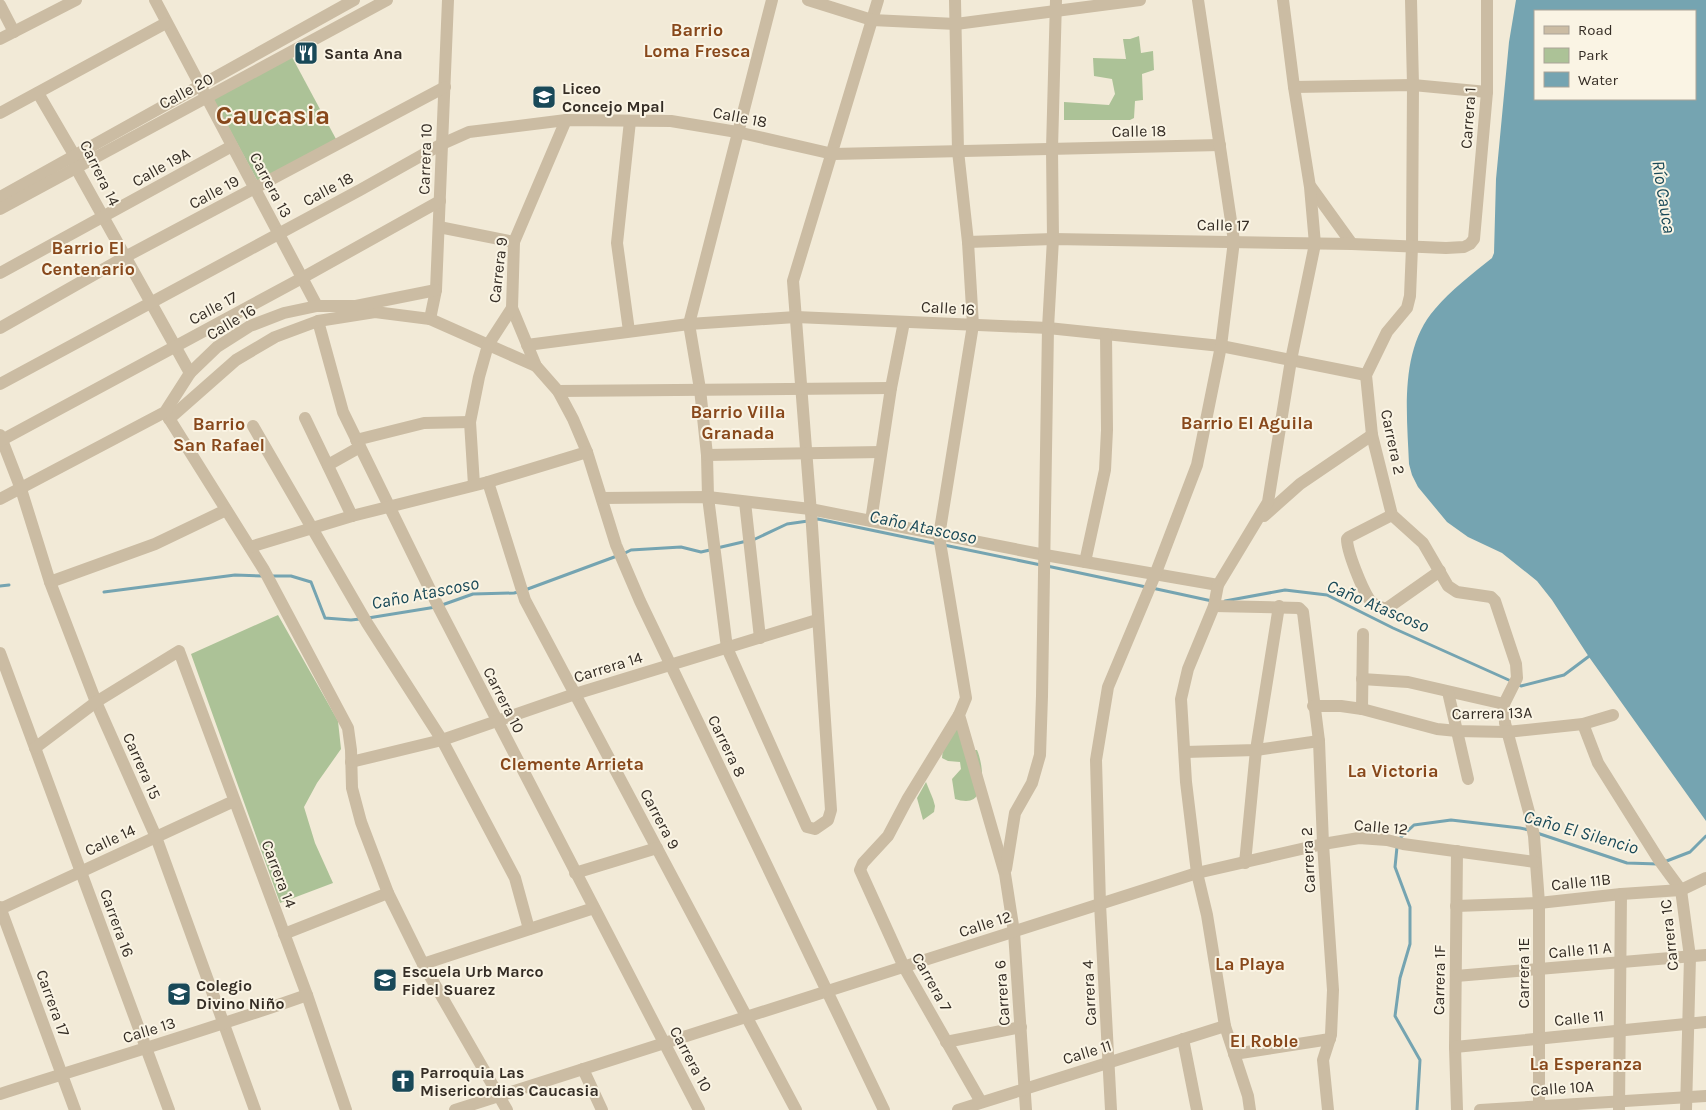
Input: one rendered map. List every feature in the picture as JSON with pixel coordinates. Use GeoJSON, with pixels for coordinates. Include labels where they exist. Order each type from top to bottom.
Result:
{"type":"FeatureCollection","features":[{"type":"Feature","properties":{"kind":"street"},"geometry":{"type":"LineString","coordinates":[[0,39],[74,0]]}},
{"type":"Feature","properties":{"kind":"street","name":"Carrera 13"},"geometry":{"type":"LineString","coordinates":[[155,0],[317,306]]}},
{"type":"Feature","properties":{"kind":"street","name":"Calle 20"},"geometry":{"type":"LineString","coordinates":[[0,209],[200,86],[354,0]]}},
{"type":"Feature","properties":{"kind":"street","name":"Calle 20"},"geometry":{"type":"LineString","coordinates":[[0,197],[206,98],[387,0]]}},
{"type":"Feature","properties":{"kind":"street","name":"Carrera 10"},"geometry":{"type":"LineString","coordinates":[[430,319],[436,290],[448,0]]}},
{"type":"Feature","properties":{"kind":"street"},"geometry":{"type":"LineString","coordinates":[[772,0],[689,324],[700,390],[707,454],[708,497],[727,648],[807,827],[815,829],[828,820],[831,810],[793,281],[878,0]]}},
{"type":"Feature","properties":{"kind":"street"},"geometry":{"type":"LineString","coordinates":[[808,0],[872,20],[956,24],[1056,6],[1140,0]]}},
{"type":"Feature","properties":{"kind":"street"},"geometry":{"type":"LineString","coordinates":[[955,0],[958,150],[968,242],[973,325],[940,542],[966,698],[959,715],[1005,874]]}},
{"type":"Feature","properties":{"kind":"street","name":"Carrera 4"},"geometry":{"type":"LineString","coordinates":[[1111,1110],[1110,1062],[1100,904],[1096,760],[1108,687],[1151,585],[1197,465],[1221,346],[1234,241],[1198,0]]}},
{"type":"Feature","properties":{"kind":"street"},"geometry":{"type":"LineString","coordinates":[[1250,1110],[1248,1096],[1225,1026],[1207,914],[1197,873],[1186,782],[1182,699],[1188,669],[1216,596],[1254,524],[1268,502],[1291,360],[1315,244],[1310,186],[1294,87],[1283,0]]}},
{"type":"Feature","properties":{"kind":"street"},"geometry":{"type":"LineString","coordinates":[[1366,375],[1387,332],[1407,308],[1410,296],[1413,85],[1411,0]]}},
{"type":"Feature","properties":{"kind":"street","name":"Carrera 1"},"geometry":{"type":"LineString","coordinates":[[1474,239],[1487,92],[1487,0]]}},
{"type":"Feature","properties":{"kind":"street"},"geometry":{"type":"LineString","coordinates":[[0,5],[14,32]]}},
{"type":"Feature","properties":{"kind":"street"},"geometry":{"type":"LineString","coordinates":[[1005,874],[1015,814],[1032,783],[1040,755],[1048,328],[1053,239],[1052,149],[1056,6]]}},
{"type":"Feature","properties":{"kind":"street"},"geometry":{"type":"LineString","coordinates":[[0,113],[166,23]]}},
{"type":"Feature","properties":{"kind":"street"},"geometry":{"type":"LineString","coordinates":[[1294,87],[1413,85],[1487,92]]}},
{"type":"Feature","properties":{"kind":"street","name":"Calle 19"},"geometry":{"type":"LineString","coordinates":[[0,328],[125,257],[444,87]]}},
{"type":"Feature","properties":{"kind":"street","name":"Carrera 14"},"geometry":{"type":"LineString","coordinates":[[38,93],[103,217],[190,373]]}},
{"type":"Feature","properties":{"kind":"street","name":"Calle 18"},"geometry":{"type":"LineString","coordinates":[[0,384],[442,144],[469,132],[566,120],[671,121],[737,132],[832,154],[1220,145]]}},
{"type":"Feature","properties":{"kind":"street","name":"Carrera 9"},"geometry":{"type":"LineString","coordinates":[[474,485],[470,422],[479,377],[488,345],[512,308],[514,242],[566,120]]}},
{"type":"Feature","properties":{"kind":"street"},"geometry":{"type":"LineString","coordinates":[[629,331],[617,243],[630,121]]}},
{"type":"Feature","properties":{"kind":"street","name":"Calle 19A"},"geometry":{"type":"LineString","coordinates":[[0,273],[232,146]]}},
{"type":"Feature","properties":{"kind":"street"},"geometry":{"type":"LineString","coordinates":[[1310,186],[1352,244]]}},
{"type":"Feature","properties":{"kind":"street","name":"Calle 17"},"geometry":{"type":"LineString","coordinates":[[1,438],[175,347],[440,201]]}},
{"type":"Feature","properties":{"kind":"street"},"geometry":{"type":"LineString","coordinates":[[439,227],[514,242]]}},
{"type":"Feature","properties":{"kind":"street","name":"Calle 17"},"geometry":{"type":"LineString","coordinates":[[968,242],[1053,239],[1234,241],[1464,247],[1474,239]]}},
{"type":"Feature","properties":{"kind":"street","name":"Calle 16"},"geometry":{"type":"LineString","coordinates":[[167,416],[190,373],[217,347],[250,326],[284,313],[317,306],[356,306],[436,290]]}},
{"type":"Feature","properties":{"kind":"street"},"geometry":{"type":"LineString","coordinates":[[512,308],[536,366]]}},
{"type":"Feature","properties":{"kind":"street","name":"Calle 16"},"geometry":{"type":"LineString","coordinates":[[0,499],[167,416],[236,360],[275,337],[318,321],[375,312],[430,319],[536,366]]}},
{"type":"Feature","properties":{"kind":"street","name":"Calle 16"},"geometry":{"type":"LineString","coordinates":[[526,345],[689,324],[796,317],[1048,328],[1221,346],[1366,375]]}},
{"type":"Feature","properties":{"kind":"street","name":"Carrera 10"},"geometry":{"type":"LineString","coordinates":[[318,321],[343,412],[358,444],[497,722],[699,1110]]}},
{"type":"Feature","properties":{"kind":"street"},"geometry":{"type":"LineString","coordinates":[[871,521],[891,388],[904,322]]}},
{"type":"Feature","properties":{"kind":"street"},"geometry":{"type":"LineString","coordinates":[[1085,562],[1105,470],[1107,430],[1106,334]]}},
{"type":"Feature","properties":{"kind":"street","name":"Carrera 8"},"geometry":{"type":"LineString","coordinates":[[536,366],[558,391],[573,419],[587,452],[623,562],[670,665],[884,1110]]}},
{"type":"Feature","properties":{"kind":"street","name":"Carrera 2"},"geometry":{"type":"LineString","coordinates":[[1366,375],[1372,435],[1392,515]]}},
{"type":"Feature","properties":{"kind":"street"},"geometry":{"type":"LineString","coordinates":[[558,391],[891,388]]}},
{"type":"Feature","properties":{"kind":"street"},"geometry":{"type":"LineString","coordinates":[[167,416],[250,547],[348,728],[352,788],[361,822],[388,893],[423,964],[507,1110]]}},
{"type":"Feature","properties":{"kind":"street"},"geometry":{"type":"LineString","coordinates":[[305,418],[352,516]]}},
{"type":"Feature","properties":{"kind":"street"},"geometry":{"type":"LineString","coordinates":[[328,465],[358,444],[424,423],[470,422]]}},
{"type":"Feature","properties":{"kind":"street"},"geometry":{"type":"LineString","coordinates":[[253,426],[364,618],[442,740],[515,878],[529,929]]}},
{"type":"Feature","properties":{"kind":"street"},"geometry":{"type":"LineString","coordinates":[[1254,524],[1300,484],[1372,435]]}},
{"type":"Feature","properties":{"kind":"street","name":"Carrera 15"},"geometry":{"type":"LineString","coordinates":[[1,438],[21,489],[50,582],[96,702],[156,837],[255,1110]]}},
{"type":"Feature","properties":{"kind":"street"},"geometry":{"type":"LineString","coordinates":[[250,547],[352,516],[488,482],[587,452]]}},
{"type":"Feature","properties":{"kind":"street"},"geometry":{"type":"LineString","coordinates":[[707,454],[882,452]]}},
{"type":"Feature","properties":{"kind":"street","name":"Carrera 9"},"geometry":{"type":"LineString","coordinates":[[488,482],[525,600],[796,1110]]}},
{"type":"Feature","properties":{"kind":"street"},"geometry":{"type":"LineString","coordinates":[[602,498],[708,497],[745,502],[811,517],[871,521],[940,542],[1044,563],[1085,562],[1151,585],[1279,606],[1256,750],[1245,863]]}},
{"type":"Feature","properties":{"kind":"street"},"geometry":{"type":"LineString","coordinates":[[745,502],[760,638]]}},
{"type":"Feature","properties":{"kind":"street"},"geometry":{"type":"LineString","coordinates":[[50,582],[155,544],[226,510]]}},
{"type":"Feature","properties":{"kind":"street"},"geometry":{"type":"LineString","coordinates":[[1440,571],[1386,610],[1376,606],[1369,600],[1356,569],[1347,539],[1392,515],[1423,544],[1440,571],[1448,586],[1457,592],[1491,597],[1495,601],[1516,664],[1517,678],[1504,704],[1507,732]]}},
{"type":"Feature","properties":{"kind":"street","name":"Carrera 2"},"geometry":{"type":"LineString","coordinates":[[1279,606],[1299,608],[1303,612],[1313,706],[1319,741],[1323,844],[1333,990],[1330,1040],[1323,1060],[1328,1110]]}},
{"type":"Feature","properties":{"kind":"street","name":"Carrera 14"},"geometry":{"type":"LineString","coordinates":[[351,762],[442,740],[575,694],[817,620]]}},
{"type":"Feature","properties":{"kind":"street"},"geometry":{"type":"LineString","coordinates":[[1362,708],[1363,634]]}},
{"type":"Feature","properties":{"kind":"street","name":"Carrera 14"},"geometry":{"type":"LineString","coordinates":[[96,702],[179,651],[307,995],[346,1110]]}},
{"type":"Feature","properties":{"kind":"street","name":"Carrera 16"},"geometry":{"type":"LineString","coordinates":[[0,653],[169,1110]]}},
{"type":"Feature","properties":{"kind":"street"},"geometry":{"type":"LineString","coordinates":[[1362,679],[1408,682],[1504,704]]}},
{"type":"Feature","properties":{"kind":"street"},"geometry":{"type":"LineString","coordinates":[[1448,692],[1468,779]]}},
{"type":"Feature","properties":{"kind":"street"},"geometry":{"type":"LineString","coordinates":[[35,748],[96,702]]}},
{"type":"Feature","properties":{"kind":"street","name":"Carrera 13A"},"geometry":{"type":"LineString","coordinates":[[1313,706],[1362,708],[1437,729],[1457,731],[1507,732],[1583,724],[1613,715]]}},
{"type":"Feature","properties":{"kind":"street","name":"Carrera 7"},"geometry":{"type":"LineString","coordinates":[[959,715],[907,800],[888,836],[860,867],[861,874],[904,967],[981,1102]]}},
{"type":"Feature","properties":{"kind":"street","name":"Carrera 1C"},"geometry":{"type":"LineString","coordinates":[[1583,724],[1598,763],[1681,890],[1690,957],[1686,1110]]}},
{"type":"Feature","properties":{"kind":"street","name":"Carrera 1E"},"geometry":{"type":"LineString","coordinates":[[1507,732],[1534,836],[1539,902],[1539,1108]]}},
{"type":"Feature","properties":{"kind":"street"},"geometry":{"type":"LineString","coordinates":[[1185,752],[1256,750],[1319,741]]}},
{"type":"Feature","properties":{"kind":"street","name":"Calle 14"},"geometry":{"type":"LineString","coordinates":[[0,908],[234,801]]}},
{"type":"Feature","properties":{"kind":"street","name":"Calle 12"},"geometry":{"type":"LineString","coordinates":[[455,1110],[1197,873],[1323,844],[1359,838],[1387,840],[1403,844],[1535,862]]}},
{"type":"Feature","properties":{"kind":"street"},"geometry":{"type":"LineString","coordinates":[[575,873],[657,848]]}},
{"type":"Feature","properties":{"kind":"street","name":"Carrera 1F"},"geometry":{"type":"LineString","coordinates":[[1457,851],[1455,1047],[1458,1110]]}},
{"type":"Feature","properties":{"kind":"street","name":"Carrera 6"},"geometry":{"type":"LineString","coordinates":[[1005,874],[1014,932],[1022,1026],[1026,1110]]}},
{"type":"Feature","properties":{"kind":"street","name":"Calle 11B"},"geometry":{"type":"LineString","coordinates":[[1456,906],[1539,902],[1681,890],[1706,878]]}},
{"type":"Feature","properties":{"kind":"street"},"geometry":{"type":"LineString","coordinates":[[284,934],[388,893]]}},
{"type":"Feature","properties":{"kind":"street"},"geometry":{"type":"LineString","coordinates":[[1619,1106],[1621,894]]}},
{"type":"Feature","properties":{"kind":"street","name":"Carrera 17"},"geometry":{"type":"LineString","coordinates":[[0,908],[75,1110]]}},
{"type":"Feature","properties":{"kind":"street"},"geometry":{"type":"LineString","coordinates":[[423,964],[594,908]]}},
{"type":"Feature","properties":{"kind":"street","name":"Calle 11 A"},"geometry":{"type":"LineString","coordinates":[[1456,976],[1690,957],[1706,954]]}},
{"type":"Feature","properties":{"kind":"street","name":"Calle 13"},"geometry":{"type":"LineString","coordinates":[[0,1094],[146,1047],[225,1024],[307,995]]}},
{"type":"Feature","properties":{"kind":"street","name":"Calle 11"},"geometry":{"type":"LineString","coordinates":[[1455,1047],[1706,1022]]}},
{"type":"Feature","properties":{"kind":"street"},"geometry":{"type":"LineString","coordinates":[[946,1042],[1022,1026]]}},
{"type":"Feature","properties":{"kind":"street","name":"Calle 11"},"geometry":{"type":"LineString","coordinates":[[958,1110],[1225,1026]]}},
{"type":"Feature","properties":{"kind":"street"},"geometry":{"type":"LineString","coordinates":[[1183,1039],[1197,1110]]}},
{"type":"Feature","properties":{"kind":"street"},"geometry":{"type":"LineString","coordinates":[[1234,1054],[1330,1040]]}},
{"type":"Feature","properties":{"kind":"street"},"geometry":{"type":"LineString","coordinates":[[583,1069],[602,1110]]}},
{"type":"Feature","properties":{"kind":"street","name":"Calle 10A"},"geometry":{"type":"LineString","coordinates":[[1480,1110],[1619,1106],[1706,1096]]}},
{"type":"Feature","properties":{"kind":"green space"},"geometry":{"type":"Polygon","coordinates":[[[1139,36],[1141,53],[1153,51],[1154,70],[1142,74],[1143,100],[1135,101],[1134,118],[1130,120],[1064,120],[1064,102],[1109,105],[1115,94],[1112,79],[1094,76],[1093,58],[1126,59],[1123,39],[1139,36]]]}},
{"type":"Feature","properties":{"kind":"green space"},"geometry":{"type":"Polygon","coordinates":[[[292,57],[336,139],[258,182],[213,99],[292,57]]]}},
{"type":"Feature","properties":{"kind":"green space"},"geometry":{"type":"Polygon","coordinates":[[[278,615],[338,721],[341,749],[317,783],[304,807],[315,843],[333,883],[280,903],[191,654],[278,615]]]}},
{"type":"Feature","properties":{"kind":"green space"},"geometry":{"type":"Polygon","coordinates":[[[957,723],[973,750],[977,750],[981,763],[981,788],[978,795],[966,801],[955,799],[952,779],[961,769],[960,762],[948,761],[942,758],[943,748],[957,723]]]}},
{"type":"Feature","properties":{"kind":"green space"},"geometry":{"type":"Polygon","coordinates":[[[926,782],[935,806],[934,812],[923,820],[917,798],[926,782]]]}},
{"type":"Feature","properties":{"kind":"water","name":"Río Cauca"},"geometry":{"type":"Polygon","coordinates":[[[1516,0],[1706,0],[1706,821],[1537,581],[1502,553],[1468,537],[1447,522],[1418,487],[1412,475],[1409,464],[1407,404],[1410,363],[1415,343],[1423,325],[1441,302],[1492,258],[1494,253],[1496,179],[1509,42],[1516,0]]]}},
{"type":"Feature","properties":{"kind":"waterway","name":"Caño Atascoso"},"geometry":{"type":"LineString","coordinates":[[814,520],[818,519],[938,544]]}},
{"type":"Feature","properties":{"kind":"waterway","name":"Caño Atascoso"},"geometry":{"type":"LineString","coordinates":[[753,540],[787,524],[808,521]]}},
{"type":"Feature","properties":{"kind":"waterway","name":"Caño Atascoso"},"geometry":{"type":"LineString","coordinates":[[717,548],[747,541]]}},
{"type":"Feature","properties":{"kind":"waterway","name":"Caño Atascoso"},"geometry":{"type":"LineString","coordinates":[[944,545],[1041,565]]}},
{"type":"Feature","properties":{"kind":"waterway","name":"Caño Atascoso"},"geometry":{"type":"LineString","coordinates":[[623,554],[631,550],[681,547],[701,552],[710,550]]}},
{"type":"Feature","properties":{"kind":"waterway","name":"Caño Atascoso"},"geometry":{"type":"LineString","coordinates":[[525,590],[617,556]]}},
{"type":"Feature","properties":{"kind":"waterway","name":"Caño Atascoso"},"geometry":{"type":"LineString","coordinates":[[1047,566],[1146,587]]}},
{"type":"Feature","properties":{"kind":"waterway","name":"Caño Atascoso"},"geometry":{"type":"LineString","coordinates":[[104,592],[235,575],[263,576]]}},
{"type":"Feature","properties":{"kind":"waterway","name":"Caño Atascoso"},"geometry":{"type":"LineString","coordinates":[[271,576],[291,576],[311,582],[325,618],[360,619]]}},
{"type":"Feature","properties":{"kind":"waterway","name":"Caño Atascoso"},"geometry":{"type":"LineString","coordinates":[[0,586],[9,585]]}},
{"type":"Feature","properties":{"kind":"waterway","name":"Caño Atascoso"},"geometry":{"type":"LineString","coordinates":[[1152,588],[1212,601]]}},
{"type":"Feature","properties":{"kind":"waterway","name":"Caño Atascoso"},"geometry":{"type":"LineString","coordinates":[[1225,601],[1285,590],[1327,595],[1393,628],[1511,681]]}},
{"type":"Feature","properties":{"kind":"waterway","name":"Caño Atascoso"},"geometry":{"type":"LineString","coordinates":[[442,605],[473,594],[519,592]]}},
{"type":"Feature","properties":{"kind":"waterway","name":"Caño Atascoso"},"geometry":{"type":"LineString","coordinates":[[368,618],[436,607]]}},
{"type":"Feature","properties":{"kind":"waterway","name":"Caño Atascoso"},"geometry":{"type":"LineString","coordinates":[[1517,684],[1521,686],[1564,675],[1592,654]]}},
{"type":"Feature","properties":{"kind":"waterway","name":"Caño El Silencio"},"geometry":{"type":"LineString","coordinates":[[1399,839],[1414,825],[1451,820],[1529,830]]}},
{"type":"Feature","properties":{"kind":"waterway","name":"Caño El Silencio"},"geometry":{"type":"LineString","coordinates":[[1537,833],[1627,863],[1658,864]]}},
{"type":"Feature","properties":{"kind":"waterway","name":"Caño El Silencio"},"geometry":{"type":"LineString","coordinates":[[1664,862],[1690,852],[1706,836]]}},
{"type":"Feature","properties":{"kind":"waterway","name":"Caño El Silencio"},"geometry":{"type":"LineString","coordinates":[[1397,847],[1395,867],[1410,907],[1410,944],[1400,978],[1395,1016],[1420,1060],[1417,1110]]}},
{"type":"Feature","properties":{"kind":"place","name":"Santa Ana"},"geometry":{"type":"Point","coordinates":[306,53]}},
{"type":"Feature","properties":{"kind":"place","name":"Liceo Concejo Mpal"},"geometry":{"type":"Point","coordinates":[544,97]}},
{"type":"Feature","properties":{"kind":"place","name":"Escuela Urb Marco Fidel Suarez"},"geometry":{"type":"Point","coordinates":[385,980]}},
{"type":"Feature","properties":{"kind":"place","name":"Colegio Divino Niño"},"geometry":{"type":"Point","coordinates":[179,994]}},
{"type":"Feature","properties":{"kind":"place","name":"Parroquia Las Misericordias Caucasia"},"geometry":{"type":"Point","coordinates":[403,1081]}},
{"type":"Feature","properties":{"kind":"district","name":"Barrio Loma Fresca"},"geometry":{"type":"Point","coordinates":[697,40]}},
{"type":"Feature","properties":{"kind":"district","name":"Caucasia"},"geometry":{"type":"Point","coordinates":[273,115]}},
{"type":"Feature","properties":{"kind":"district","name":"Barrio El Centenario"},"geometry":{"type":"Point","coordinates":[88,258]}},
{"type":"Feature","properties":{"kind":"district","name":"Barrio Villa Granada"},"geometry":{"type":"Point","coordinates":[738,422]}},
{"type":"Feature","properties":{"kind":"district","name":"Barrio El Aguila"},"geometry":{"type":"Point","coordinates":[1247,423]}},
{"type":"Feature","properties":{"kind":"district","name":"Barrio San Rafael"},"geometry":{"type":"Point","coordinates":[219,434]}},
{"type":"Feature","properties":{"kind":"district","name":"Clemente Arrieta"},"geometry":{"type":"Point","coordinates":[572,764]}},
{"type":"Feature","properties":{"kind":"district","name":"La Victoria"},"geometry":{"type":"Point","coordinates":[1393,771]}},
{"type":"Feature","properties":{"kind":"district","name":"La Playa"},"geometry":{"type":"Point","coordinates":[1250,964]}},
{"type":"Feature","properties":{"kind":"district","name":"El Roble"},"geometry":{"type":"Point","coordinates":[1264,1041]}},
{"type":"Feature","properties":{"kind":"district","name":"La Esperanza"},"geometry":{"type":"Point","coordinates":[1586,1064]}}]}
